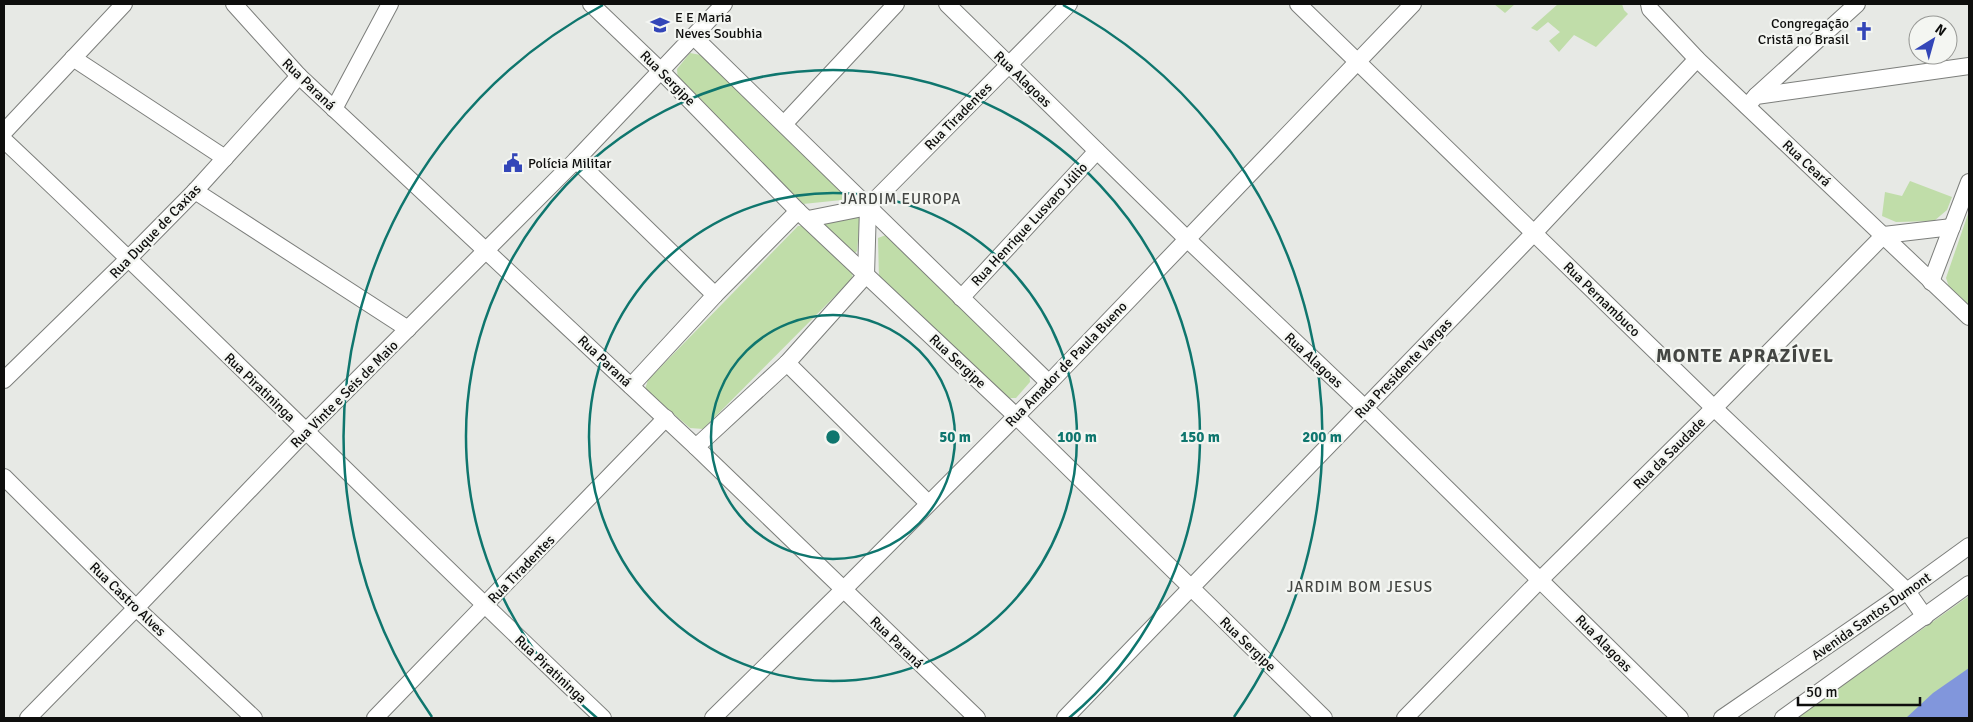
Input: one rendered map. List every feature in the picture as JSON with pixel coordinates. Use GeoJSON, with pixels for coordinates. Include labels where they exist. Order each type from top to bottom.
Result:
{"type":"FeatureCollection","features":[{"type":"Feature","properties":{"kind":"street"},"geometry":{"type":"LineString","coordinates":[[4,132],[124,4]]}},
{"type":"Feature","properties":{"kind":"street","name":"Rua Paraná"},"geometry":{"type":"LineString","coordinates":[[234,4],[298,76],[666,418],[977,718]]}},
{"type":"Feature","properties":{"kind":"street"},"geometry":{"type":"LineString","coordinates":[[334,109],[390,4]]}},
{"type":"Feature","properties":{"kind":"street","name":"Rua Sergipe"},"geometry":{"type":"LineString","coordinates":[[591,4],[660,70],[803,215],[1016,416],[1324,718]]}},
{"type":"Feature","properties":{"kind":"street","name":"Rua Vinte e Seis de Maio"},"geometry":{"type":"LineString","coordinates":[[28,718],[306,431],[576,160],[724,4]]}},
{"type":"Feature","properties":{"kind":"street"},"geometry":{"type":"LineString","coordinates":[[784,124],[896,4]]}},
{"type":"Feature","properties":{"kind":"street","name":"Rua Alagoas"},"geometry":{"type":"LineString","coordinates":[[947,4],[1187,239],[1365,408],[1680,718]]}},
{"type":"Feature","properties":{"kind":"street","name":"Rua Tiradentes"},"geometry":{"type":"LineString","coordinates":[[868,207],[1068,4]]}},
{"type":"Feature","properties":{"kind":"street","name":"Rua Pernambuco"},"geometry":{"type":"LineString","coordinates":[[1298,4],[1714,408],[1907,591],[1925,616]]}},
{"type":"Feature","properties":{"kind":"street","name":"Rua Amador de Paula Bueno"},"geometry":{"type":"LineString","coordinates":[[713,718],[1049,383],[1413,4]]}},
{"type":"Feature","properties":{"kind":"street","name":"Rua Ceará"},"geometry":{"type":"LineString","coordinates":[[1649,4],[1650,9],[1697,58],[1752,101],[1931,282],[1969,317]]}},
{"type":"Feature","properties":{"kind":"street"},"geometry":{"type":"LineString","coordinates":[[1752,101],[1857,4]]}},
{"type":"Feature","properties":{"kind":"street"},"geometry":{"type":"LineString","coordinates":[[693,36],[1049,383]]}},
{"type":"Feature","properties":{"kind":"street"},"geometry":{"type":"LineString","coordinates":[[74,58],[225,158]]}},
{"type":"Feature","properties":{"kind":"street","name":"Rua Presidente Vargas"},"geometry":{"type":"LineString","coordinates":[[1065,718],[1534,233],[1697,58]]}},
{"type":"Feature","properties":{"kind":"street"},"geometry":{"type":"LineString","coordinates":[[1752,101],[1969,66]]}},
{"type":"Feature","properties":{"kind":"street","name":"Rua Duque de Caxias"},"geometry":{"type":"LineString","coordinates":[[4,380],[195,191],[298,76]]}},
{"type":"Feature","properties":{"kind":"street","name":"Rua Piratininga"},"geometry":{"type":"LineString","coordinates":[[4,140],[129,258],[485,607],[602,718]]}},
{"type":"Feature","properties":{"kind":"street","name":"Rua Henrique Lusvaro Júlio"},"geometry":{"type":"LineString","coordinates":[[961,298],[1097,151]]}},
{"type":"Feature","properties":{"kind":"street"},"geometry":{"type":"LineString","coordinates":[[576,160],[715,295]]}},
{"type":"Feature","properties":{"kind":"street"},"geometry":{"type":"LineString","coordinates":[[1931,282],[1969,182]]}},
{"type":"Feature","properties":{"kind":"street"},"geometry":{"type":"LineString","coordinates":[[195,191],[408,330]]}},
{"type":"Feature","properties":{"kind":"street"},"geometry":{"type":"LineString","coordinates":[[631,386],[715,295],[803,215],[868,207]]}},
{"type":"Feature","properties":{"kind":"street"},"geometry":{"type":"LineString","coordinates":[[696,447],[786,363],[866,276],[868,207]]}},
{"type":"Feature","properties":{"kind":"street"},"geometry":{"type":"LineString","coordinates":[[1884,235],[1952,227]]}},
{"type":"Feature","properties":{"kind":"street","name":"Rua da Saudade"},"geometry":{"type":"LineString","coordinates":[[1405,718],[1884,235]]}},
{"type":"Feature","properties":{"kind":"street"},"geometry":{"type":"LineString","coordinates":[[786,363],[928,503]]}},
{"type":"Feature","properties":{"kind":"street","name":"Rua Tiradentes"},"geometry":{"type":"LineString","coordinates":[[375,718],[485,607],[666,418]]}},
{"type":"Feature","properties":{"kind":"street","name":"Rua Castro Alves"},"geometry":{"type":"LineString","coordinates":[[4,477],[136,608],[254,718]]}},
{"type":"Feature","properties":{"kind":"street","name":"Avenida Santos Dumont"},"geometry":{"type":"LineString","coordinates":[[1722,718],[1969,546]]}},
{"type":"Feature","properties":{"kind":"street"},"geometry":{"type":"LineString","coordinates":[[1783,718],[1969,584]]}},
{"type":"Feature","properties":{"kind":"green space"},"geometry":{"type":"Polygon","coordinates":[[[1494,4],[1515,4],[1505,13],[1494,4]]]}},
{"type":"Feature","properties":{"kind":"green space"},"geometry":{"type":"Polygon","coordinates":[[[1558,4],[1622,4],[1628,14],[1596,47],[1574,35],[1559,52],[1549,41],[1560,32],[1548,22],[1537,31],[1531,28],[1558,4]]]}},
{"type":"Feature","properties":{"kind":"green space"},"geometry":{"type":"Polygon","coordinates":[[[690,53],[701,55],[843,192],[842,200],[803,204],[678,81],[677,69],[690,53]]]}},
{"type":"Feature","properties":{"kind":"green space"},"geometry":{"type":"Polygon","coordinates":[[[1910,181],[1952,197],[1947,210],[1934,221],[1896,222],[1882,216],[1885,192],[1902,196],[1910,181]]]}},
{"type":"Feature","properties":{"kind":"green space"},"geometry":{"type":"Polygon","coordinates":[[[1969,211],[1969,306],[1950,290],[1946,278],[1969,211]]]}},
{"type":"Feature","properties":{"kind":"green space"},"geometry":{"type":"Polygon","coordinates":[[[860,217],[857,251],[853,255],[824,228],[824,223],[860,217]]]}},
{"type":"Feature","properties":{"kind":"green space"},"geometry":{"type":"Polygon","coordinates":[[[798,226],[807,226],[853,270],[852,279],[703,429],[690,428],[645,389],[648,380],[798,226]]]}},
{"type":"Feature","properties":{"kind":"green space"},"geometry":{"type":"Polygon","coordinates":[[[886,235],[1029,371],[1030,382],[1016,398],[1006,398],[879,279],[878,238],[886,235]]]}},
{"type":"Feature","properties":{"kind":"green space"},"geometry":{"type":"Polygon","coordinates":[[[1969,596],[1969,718],[1797,718],[1969,596]]]}},
{"type":"Feature","properties":{"kind":"water"},"geometry":{"type":"Polygon","coordinates":[[[1969,668],[1969,718],[1906,718],[1933,693],[1969,668]]]}},
{"type":"Feature","properties":{"kind":"place","name":"E E Maria Neves Soubhia"},"geometry":{"type":"Point","coordinates":[660,25]}},
{"type":"Feature","properties":{"kind":"place","name":"Congregação Cristã no Brasil"},"geometry":{"type":"Point","coordinates":[1864,31]}},
{"type":"Feature","properties":{"kind":"place","name":"Polícia Militar"},"geometry":{"type":"Point","coordinates":[513,163]}},
{"type":"Feature","properties":{"kind":"district","name":"JARDIM EUROPA"},"geometry":{"type":"Point","coordinates":[901,199]}},
{"type":"Feature","properties":{"kind":"district","name":"MONTE APRAZÍVEL"},"geometry":{"type":"Point","coordinates":[1745,355]}},
{"type":"Feature","properties":{"kind":"district","name":"JARDIM BOM JESUS"},"geometry":{"type":"Point","coordinates":[1360,587]}}]}
